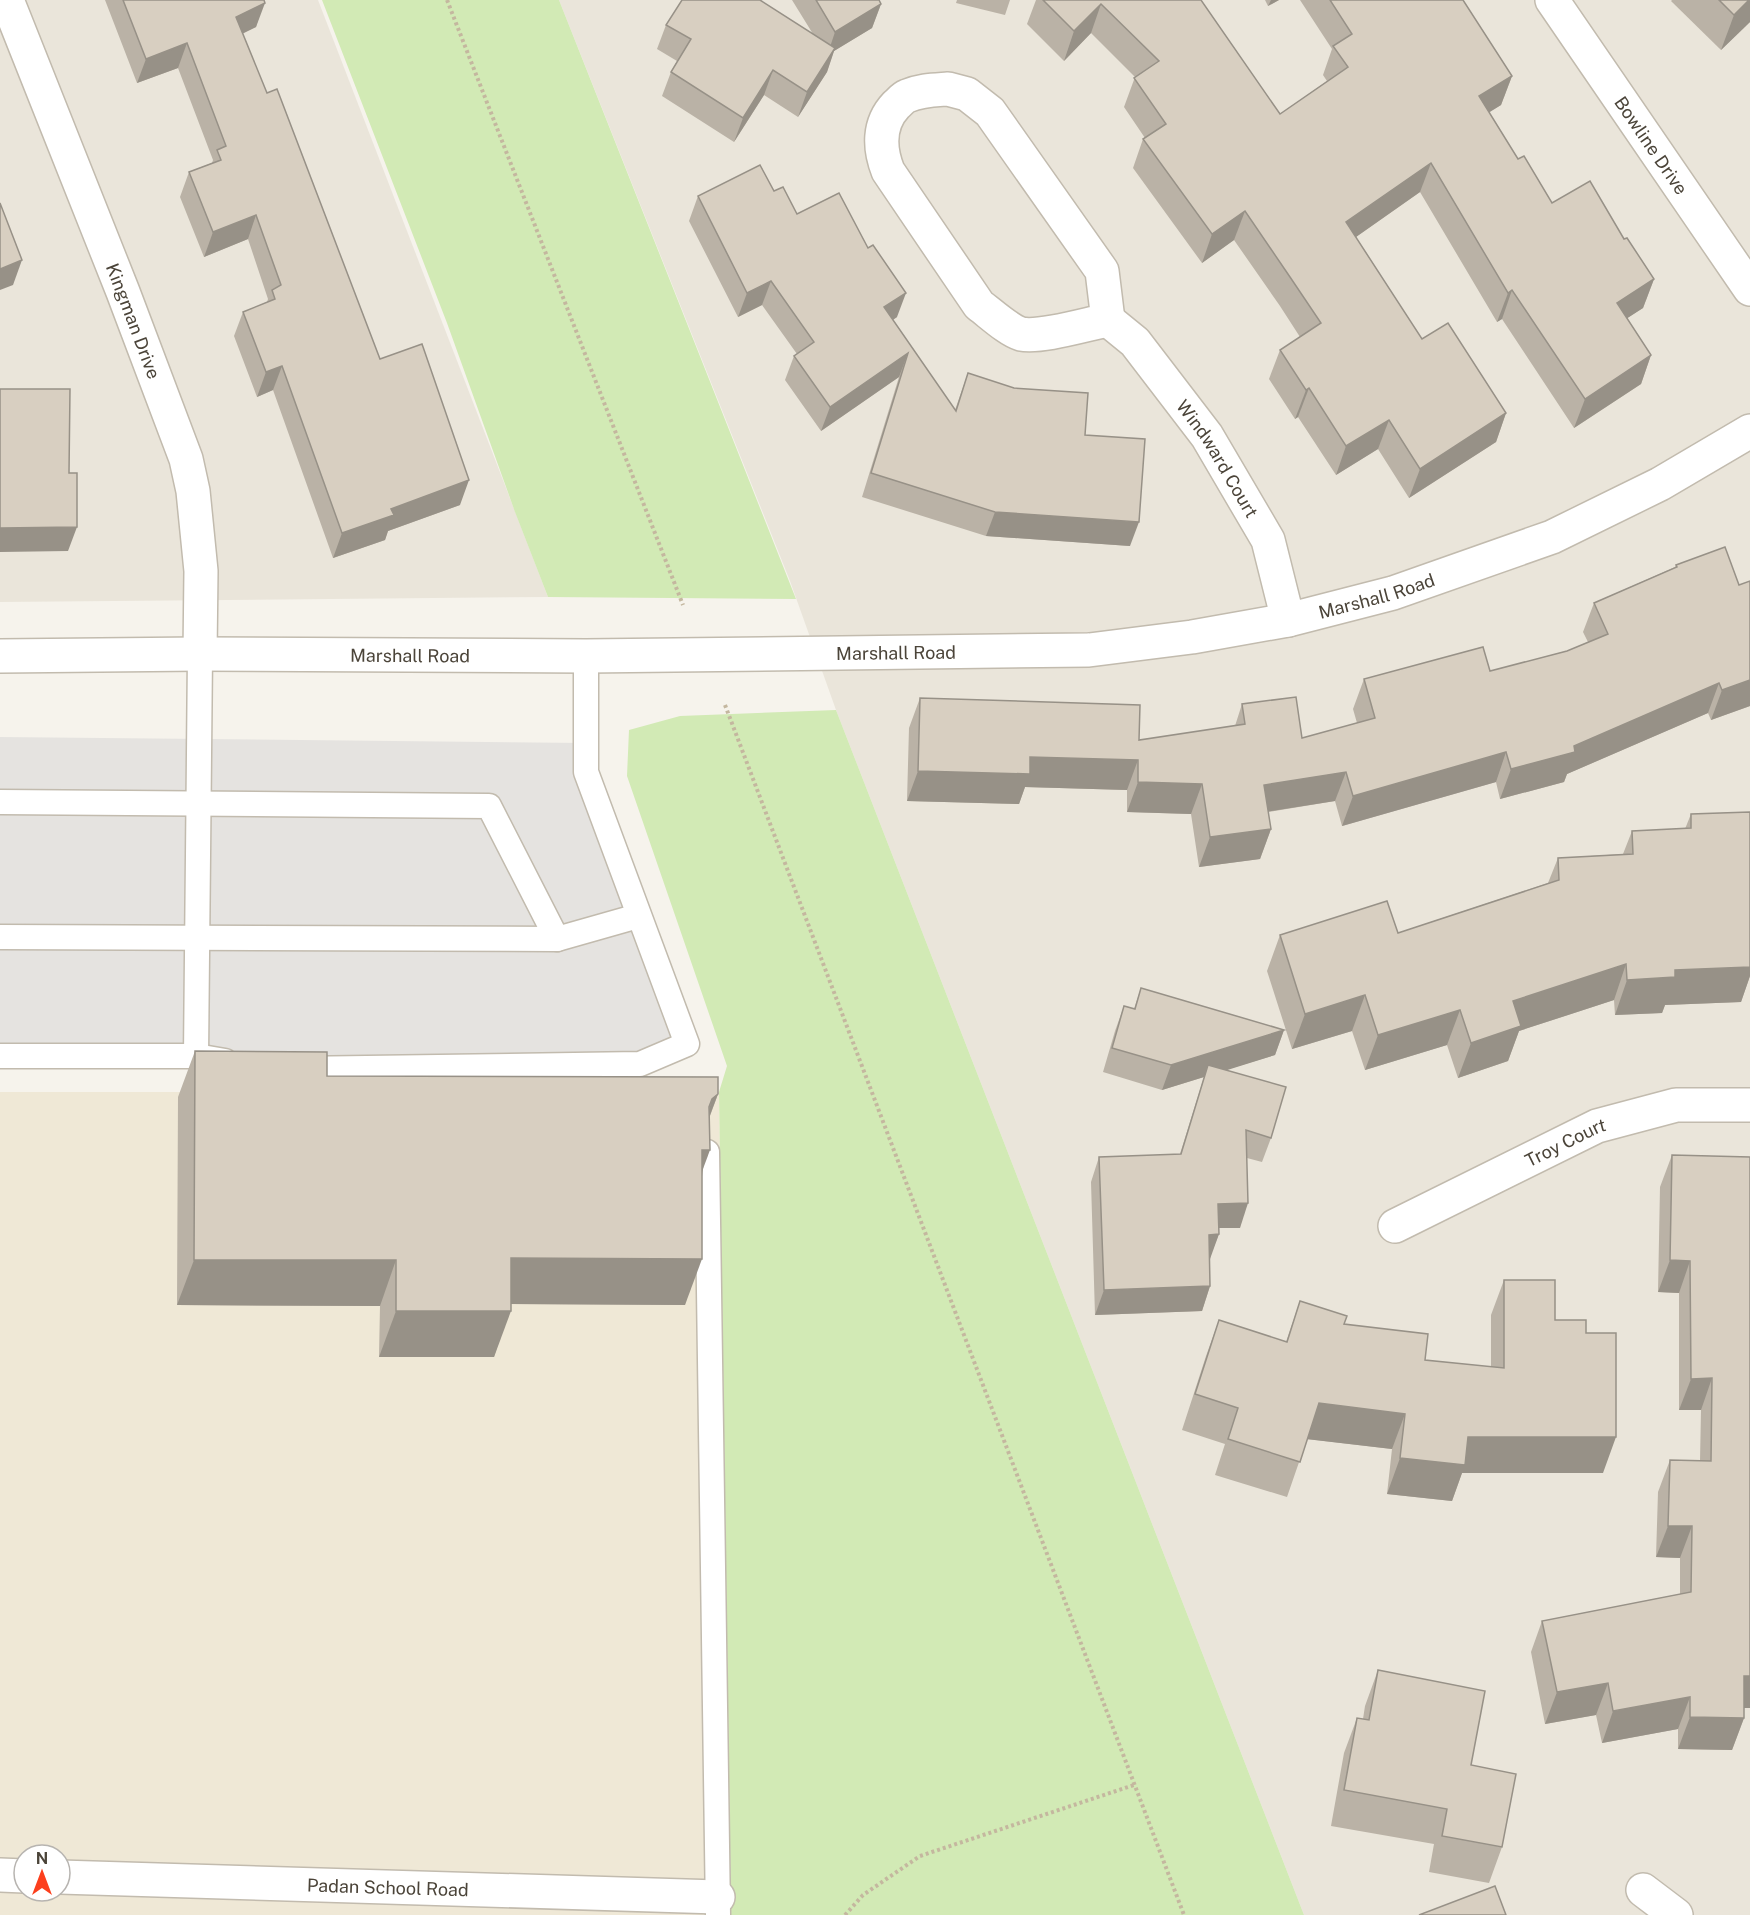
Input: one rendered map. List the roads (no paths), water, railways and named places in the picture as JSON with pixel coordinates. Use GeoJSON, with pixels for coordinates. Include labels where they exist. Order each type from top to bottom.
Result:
{"type":"FeatureCollection","features":[{"type":"Feature","properties":{"kind":"street","name":"Kingman Drive"},"geometry":{"type":"LineString","coordinates":[[7,0],[123,292],[186,459],[193,491],[201,571],[200,654]]}},
{"type":"Feature","properties":{"kind":"street","name":"Bowline Drive"},"geometry":{"type":"LineString","coordinates":[[1552,0],[1750,289]]}},
{"type":"Feature","properties":{"kind":"street"},"geometry":{"type":"LineString","coordinates":[[948,89],[968,94],[990,112],[1102,271],[1108,320],[1043,334],[1021,334],[979,305],[888,171],[882,155],[882,134],[888,113],[904,97],[925,90],[948,89]]}},
{"type":"Feature","properties":{"kind":"street","name":"Windward Court"},"geometry":{"type":"LineString","coordinates":[[1108,320],[1135,342],[1207,435],[1268,540],[1288,620]]}},
{"type":"Feature","properties":{"kind":"street","name":"Marshall Road"},"geometry":{"type":"LineString","coordinates":[[0,656],[200,654],[586,656],[1089,650],[1192,637],[1288,620],[1393,593],[1552,537],[1660,484],[1750,431]]}},
{"type":"Feature","properties":{"kind":"street","name":"Troy Court"},"geometry":{"type":"LineString","coordinates":[[1395,1226],[1597,1126],[1676,1105],[1750,1105]]}},
{"type":"Feature","properties":{"kind":"street","name":"Padan School Road"},"geometry":{"type":"LineString","coordinates":[[72,1878],[718,1906]]}},
{"type":"Feature","properties":{"kind":"street"},"geometry":{"type":"LineString","coordinates":[[1643,1890],[1676,1915]]}},
{"type":"Feature","properties":{"kind":"lane"},"geometry":{"type":"LineString","coordinates":[[196,1056],[200,654]]}},
{"type":"Feature","properties":{"kind":"lane"},"geometry":{"type":"LineString","coordinates":[[0,1056],[196,1056],[262,1067],[640,1064],[687,1044],[586,772],[586,656]]}},
{"type":"Feature","properties":{"kind":"lane"},"geometry":{"type":"LineString","coordinates":[[0,802],[489,806],[557,939]]}},
{"type":"Feature","properties":{"kind":"lane"},"geometry":{"type":"LineString","coordinates":[[0,937],[557,939],[638,916]]}},
{"type":"Feature","properties":{"kind":"lane"},"geometry":{"type":"LineString","coordinates":[[707,1152],[718,1906]]}}]}
